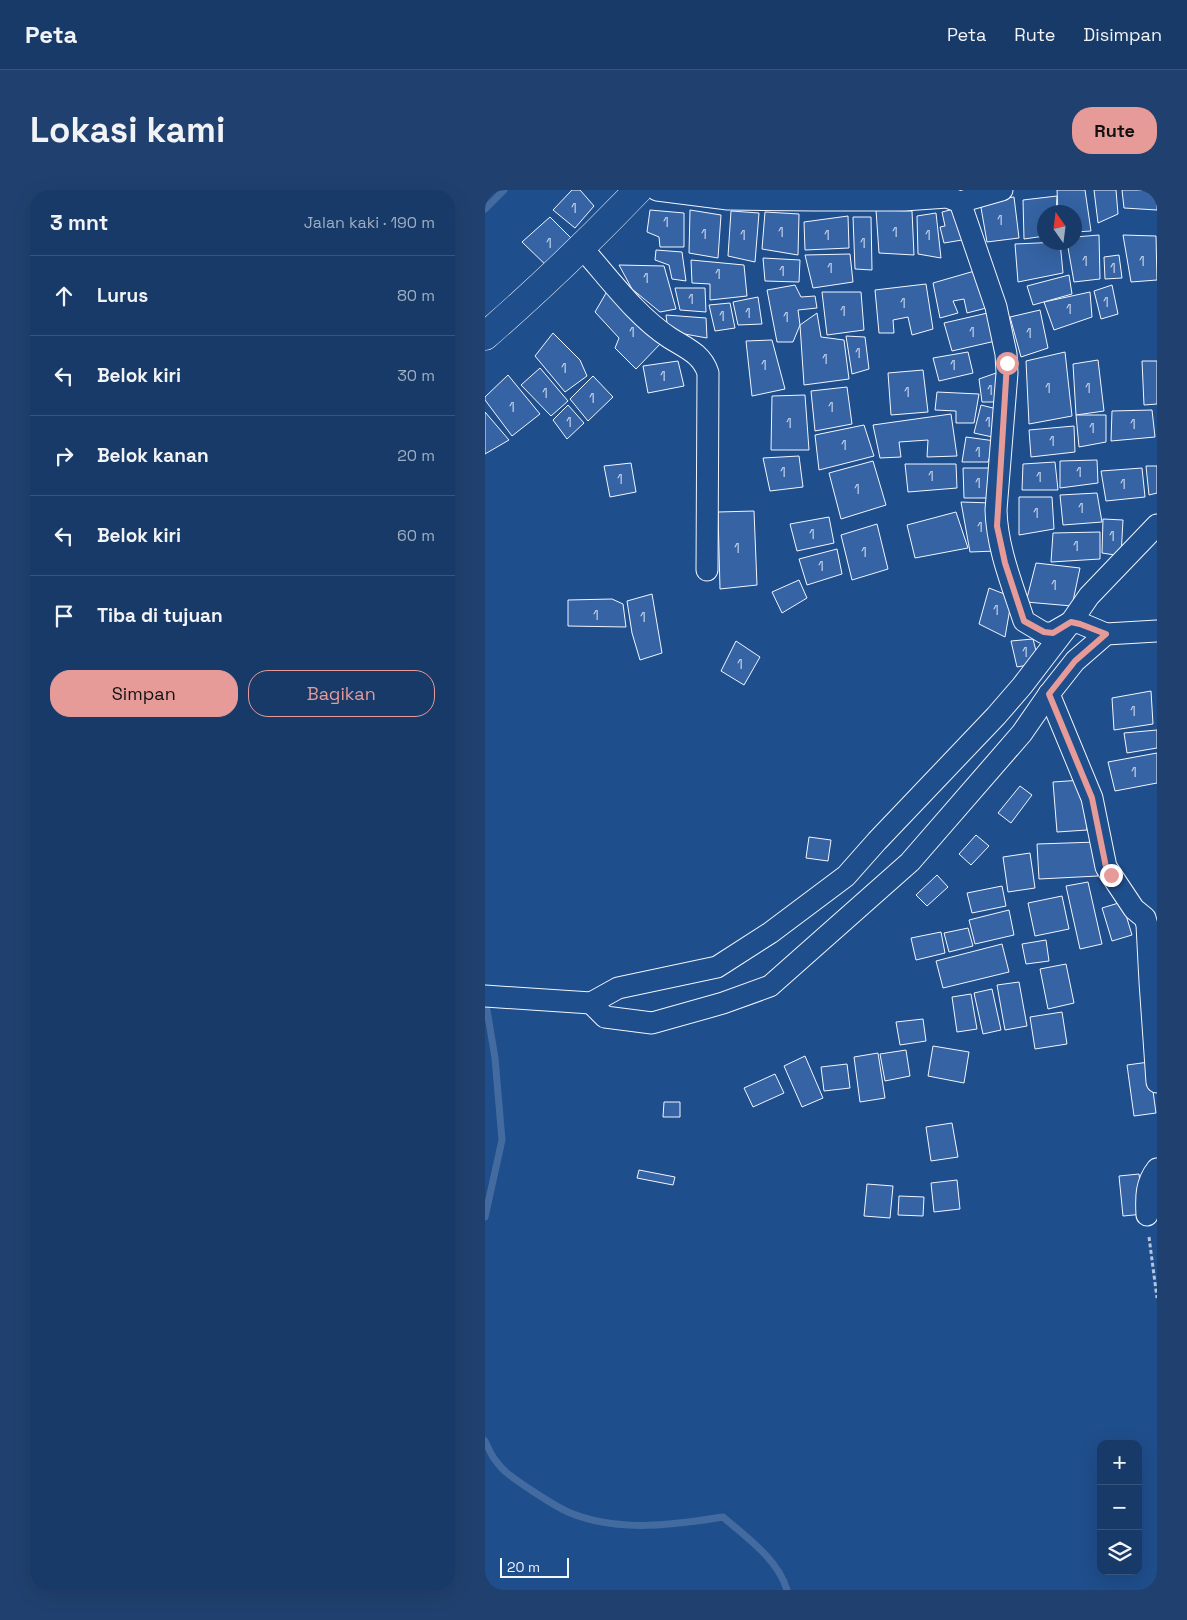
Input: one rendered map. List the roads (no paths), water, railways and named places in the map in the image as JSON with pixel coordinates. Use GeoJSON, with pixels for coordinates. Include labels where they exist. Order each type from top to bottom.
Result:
{"type":"FeatureCollection","features":[{"type":"Feature","properties":{"kind":"main road"},"geometry":{"type":"LineString","coordinates":[[485,336],[582,248],[638,190]]}},
{"type":"Feature","properties":{"kind":"street"},"geometry":{"type":"LineString","coordinates":[[657,190],[727,199],[904,200],[947,198],[960,202],[1002,190]]}},
{"type":"Feature","properties":{"kind":"street"},"geometry":{"type":"LineString","coordinates":[[960,202],[990,287],[1007,363],[997,510],[999,542],[1024,621],[1044,632],[1053,633],[1075,623],[1104,633],[1157,631]]}},
{"type":"Feature","properties":{"kind":"street"},"geometry":{"type":"LineString","coordinates":[[582,248],[642,316],[669,337],[690,350],[705,364],[708,374],[707,570]]}},
{"type":"Feature","properties":{"kind":"street"},"geometry":{"type":"LineString","coordinates":[[485,996],[591,1003],[617,988],[717,967],[770,933],[846,876],[996,716],[1075,623],[1089,596],[1157,525]]}},
{"type":"Feature","properties":{"kind":"street"},"geometry":{"type":"LineString","coordinates":[[591,1003],[605,1016],[652,1023],[723,1003],[770,986],[910,862],[1022,733],[1075,661],[1104,633]]}},
{"type":"Feature","properties":{"kind":"street"},"geometry":{"type":"LineString","coordinates":[[1049,694],[1092,798],[1106,867],[1134,908],[1145,918],[1147,925],[1157,1082]]}},
{"type":"Feature","properties":{"kind":"street"},"geometry":{"type":"LineString","coordinates":[[1147,1215],[1146,1198],[1148,1184],[1157,1169]]}},
{"type":"Feature","properties":{"kind":"waterway"},"geometry":{"type":"LineString","coordinates":[[485,209],[504,190]]}},
{"type":"Feature","properties":{"kind":"waterway"},"geometry":{"type":"LineString","coordinates":[[485,998],[495,1058],[502,1140],[485,1217]]}},
{"type":"Feature","properties":{"kind":"waterway"},"geometry":{"type":"LineString","coordinates":[[485,1441],[494,1459],[512,1477],[558,1507],[587,1519],[625,1525],[645,1525],[685,1523],[723,1517],[761,1550],[777,1568],[787,1590]]}}]}
